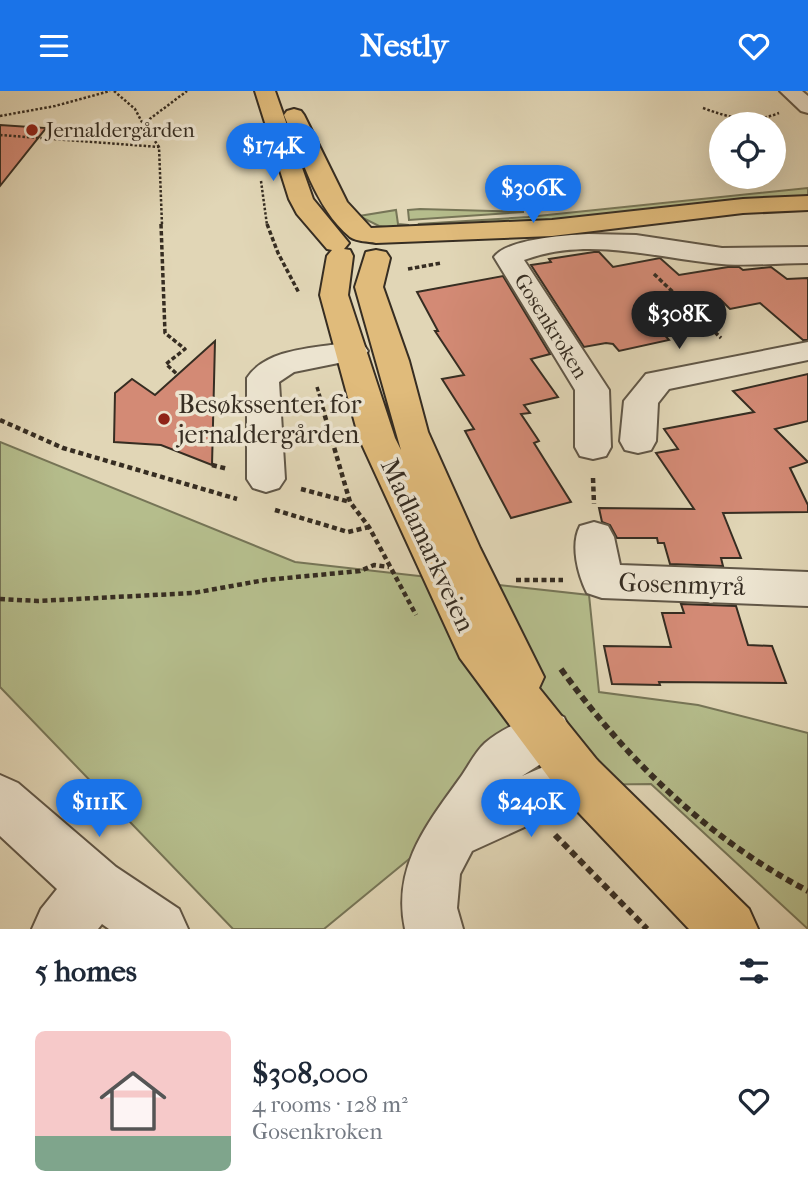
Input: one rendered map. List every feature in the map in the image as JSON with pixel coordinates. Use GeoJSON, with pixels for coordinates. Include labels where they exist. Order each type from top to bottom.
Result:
{"type":"FeatureCollection","features":[{"type":"Feature","properties":{"kind":"main road"},"geometry":{"type":"LineString","coordinates":[[265,91],[306,209],[362,247],[506,237],[552,228],[743,206],[808,203]]}},
{"type":"Feature","properties":{"kind":"main road"},"geometry":{"type":"LineString","coordinates":[[281,91],[312,148],[336,205],[362,247]]}},
{"type":"Feature","properties":{"kind":"main road"},"geometry":{"type":"LineString","coordinates":[[723,210],[808,214]]}},
{"type":"Feature","properties":{"kind":"main road","name":"Madlamarkveien"},"geometry":{"type":"LineString","coordinates":[[362,247],[334,295],[377,437],[476,645],[547,733],[579,778],[729,929]]}},
{"type":"Feature","properties":{"kind":"main road","name":"Madlamarkveien"},"geometry":{"type":"LineString","coordinates":[[362,247],[369,287],[393,361],[411,432],[460,548],[547,733]]}},
{"type":"Feature","properties":{"kind":"street"},"geometry":{"type":"LineString","coordinates":[[788,100],[808,107]]}},
{"type":"Feature","properties":{"kind":"street","name":"Gosenkroken"},"geometry":{"type":"LineString","coordinates":[[593,447],[592,390],[508,257],[552,247],[624,243],[722,256],[764,258],[808,255]]}},
{"type":"Feature","properties":{"kind":"street"},"geometry":{"type":"LineString","coordinates":[[263,497],[262,378],[284,364],[352,351]]}},
{"type":"Feature","properties":{"kind":"street"},"geometry":{"type":"LineString","coordinates":[[638,441],[641,401],[658,381],[808,351]]}},
{"type":"Feature","properties":{"kind":"street","name":"Gosenmyrå"},"geometry":{"type":"LineString","coordinates":[[594,537],[602,581],[808,589]]}},
{"type":"Feature","properties":{"kind":"street"},"geometry":{"type":"LineString","coordinates":[[434,929],[429,908],[433,869],[453,832],[503,760],[547,733]]}},
{"type":"Feature","properties":{"kind":"street"},"geometry":{"type":"LineString","coordinates":[[453,832],[579,778]]}},
{"type":"Feature","properties":{"kind":"street"},"geometry":{"type":"LineString","coordinates":[[0,800],[96,887],[159,929]]}},
{"type":"Feature","properties":{"kind":"street"},"geometry":{"type":"LineString","coordinates":[[61,929],[96,887]]}},
{"type":"Feature","properties":{"kind":"path"},"geometry":{"type":"LineString","coordinates":[[0,117],[112,91],[135,109],[159,148],[165,333],[185,349],[166,364],[178,375]]}},
{"type":"Feature","properties":{"kind":"path"},"geometry":{"type":"LineString","coordinates":[[143,124],[187,91]]}},
{"type":"Feature","properties":{"kind":"path"},"geometry":{"type":"LineString","coordinates":[[703,107],[730,118],[751,121],[768,118],[788,100]]}},
{"type":"Feature","properties":{"kind":"path"},"geometry":{"type":"LineString","coordinates":[[0,135],[159,148]]}},
{"type":"Feature","properties":{"kind":"path"},"geometry":{"type":"LineString","coordinates":[[624,243],[724,341]]}},
{"type":"Feature","properties":{"kind":"path"},"geometry":{"type":"LineString","coordinates":[[0,420],[63,448],[263,497],[348,532],[369,527]]}},
{"type":"Feature","properties":{"kind":"path"},"geometry":{"type":"LineString","coordinates":[[593,447],[594,537]]}},
{"type":"Feature","properties":{"kind":"path"},"geometry":{"type":"LineString","coordinates":[[0,599],[38,601],[193,593],[265,580],[360,571],[370,564],[381,563]]}},
{"type":"Feature","properties":{"kind":"path"},"geometry":{"type":"LineString","coordinates":[[509,582],[522,579],[602,581]]}},
{"type":"Feature","properties":{"kind":"path"},"geometry":{"type":"LineString","coordinates":[[553,659],[620,745],[692,811],[765,868],[808,891]]}},
{"type":"Feature","properties":{"kind":"path"},"geometry":{"type":"LineString","coordinates":[[551,830],[648,929]]}},
{"type":"Feature","properties":{"kind":"green space"},"geometry":{"type":"Polygon","coordinates":[[[808,188],[808,199],[469,227],[421,230],[419,224],[528,217],[808,188]]]}},
{"type":"Feature","properties":{"kind":"green space"},"geometry":{"type":"Polygon","coordinates":[[[420,209],[524,212],[409,220],[408,210],[420,209]]]}},
{"type":"Feature","properties":{"kind":"green space"},"geometry":{"type":"Polygon","coordinates":[[[396,210],[398,224],[408,225],[408,230],[379,226],[359,216],[396,210]]]}},
{"type":"Feature","properties":{"kind":"green space"},"geometry":{"type":"Polygon","coordinates":[[[0,442],[295,562],[589,595],[599,692],[698,705],[808,733],[808,929],[651,784],[498,786],[324,929],[233,929],[0,687],[0,442]]]}},
{"type":"Feature","properties":{"kind":"building"},"geometry":{"type":"Polygon","coordinates":[[[0,125],[46,128],[0,186],[0,125]]]}},
{"type":"Feature","properties":{"kind":"building"},"geometry":{"type":"Polygon","coordinates":[[[599,252],[613,267],[660,258],[679,275],[728,267],[739,267],[743,270],[771,267],[787,279],[808,278],[808,340],[803,340],[760,303],[730,309],[720,299],[646,314],[669,340],[619,351],[613,344],[606,343],[584,347],[531,265],[551,262],[549,259],[599,252]]]}},
{"type":"Feature","properties":{"kind":"building"},"geometry":{"type":"Polygon","coordinates":[[[503,276],[550,354],[531,359],[558,397],[524,405],[530,413],[521,414],[539,441],[534,443],[571,502],[511,518],[465,431],[474,429],[442,379],[464,375],[435,331],[438,331],[417,292],[503,276]]]}},
{"type":"Feature","properties":{"kind":"building","name":"Besøkssenter for jernaldergården"},"geometry":{"type":"Polygon","coordinates":[[[215,341],[212,465],[161,445],[114,442],[115,393],[132,379],[155,395],[215,341]]]}},
{"type":"Feature","properties":{"kind":"building"},"geometry":{"type":"Polygon","coordinates":[[[808,374],[808,421],[775,429],[808,462],[790,468],[808,505],[808,512],[723,513],[741,558],[721,558],[723,566],[670,564],[664,543],[658,543],[657,538],[617,538],[610,525],[602,522],[599,508],[694,509],[656,453],[678,449],[664,429],[754,412],[733,391],[808,374]]]}},
{"type":"Feature","properties":{"kind":"building"},"geometry":{"type":"Polygon","coordinates":[[[681,604],[736,606],[748,645],[772,646],[786,683],[612,684],[604,646],[671,647],[662,613],[684,613],[681,604]]]}},
{"type":"Feature","properties":{"kind":"place","name":"Jernaldergården"},"geometry":{"type":"Point","coordinates":[32,130]}},
{"type":"Feature","properties":{"kind":"place","name":"Besøkssenter for jernaldergården"},"geometry":{"type":"Point","coordinates":[164,419]}}]}
